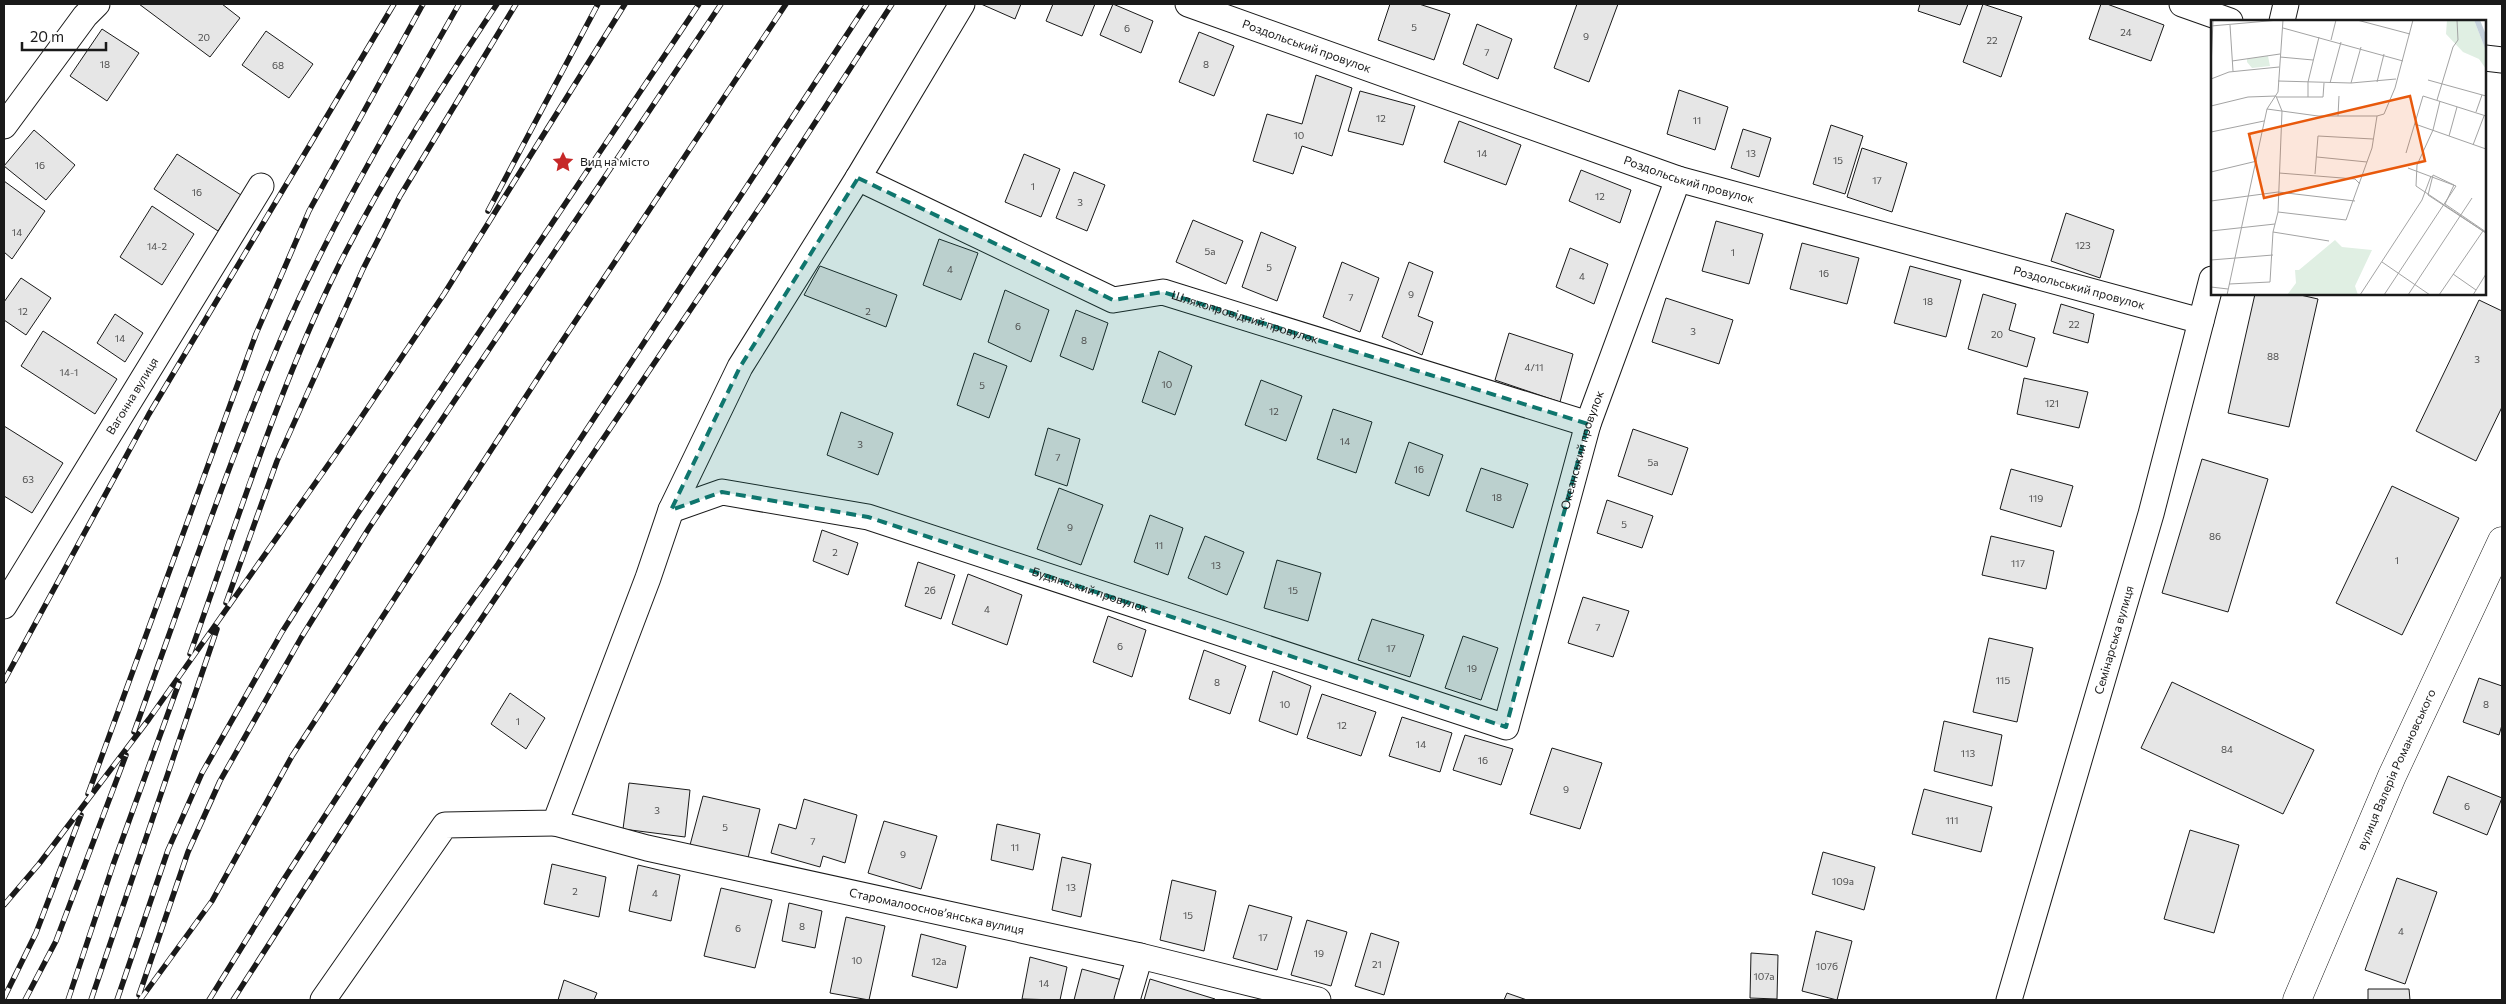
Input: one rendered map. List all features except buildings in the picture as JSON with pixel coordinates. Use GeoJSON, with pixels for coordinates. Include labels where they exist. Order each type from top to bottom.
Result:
{"type":"FeatureCollection","features":[{"type":"Feature","properties":{"kind":"street"},"geometry":{"type":"LineString","coordinates":[[4,126],[85,16],[97,4]]}},
{"type":"Feature","properties":{"kind":"street"},"geometry":{"type":"LineString","coordinates":[[555,823],[648,578],[671,510],[740,368],[858,178],[962,4]]}},
{"type":"Feature","properties":{"kind":"street","name":"Роздольський провулок"},"geometry":{"type":"LineString","coordinates":[[1188,4],[1678,179],[2201,320]]}},
{"type":"Feature","properties":{"kind":"street"},"geometry":{"type":"LineString","coordinates":[[2182,4],[2227,20]]}},
{"type":"Feature","properties":{"kind":"street"},"geometry":{"type":"LineString","coordinates":[[2282,20],[2286,4]]}},
{"type":"Feature","properties":{"kind":"street"},"geometry":{"type":"LineString","coordinates":[[2486,58],[2502,60]]}},
{"type":"Feature","properties":{"kind":"street","name":"Шляхопровідний провулок"},"geometry":{"type":"LineString","coordinates":[[858,178],[1113,300],[1163,292],[1588,424]]}},
{"type":"Feature","properties":{"kind":"street","name":"Океанський провулок"},"geometry":{"type":"LineString","coordinates":[[1506,727],[1588,424],[1678,179]]}},
{"type":"Feature","properties":{"kind":"street","name":"Вагонна вулиця"},"geometry":{"type":"LineString","coordinates":[[4,606],[13,566],[261,186]]}},
{"type":"Feature","properties":{"kind":"street","name":"Семінарська вулиця"},"geometry":{"type":"LineString","coordinates":[[2009,1000],[2151,514],[2211,283]]}},
{"type":"Feature","properties":{"kind":"street","name":"Будянський провулок"},"geometry":{"type":"LineString","coordinates":[[671,510],[722,492],[868,517],[1506,727]]}},
{"type":"Feature","properties":{"kind":"street","name":"вулиця Валерія Романовського"},"geometry":{"type":"LineString","coordinates":[[2297,1000],[2392,776],[2496,567],[2502,541]]}},
{"type":"Feature","properties":{"kind":"street","name":"Старомалооснов’янська вулиця"},"geometry":{"type":"LineString","coordinates":[[323,1000],[445,825],[555,823],[647,848],[1140,956],[1318,1000]]}},
{"type":"Feature","properties":{"kind":"street"},"geometry":{"type":"LineString","coordinates":[[1127,1000],[1140,956]]}},
{"type":"Feature","properties":{"kind":"highlighted area"},"geometry":{"type":"Polygon","coordinates":[[[858,178],[1113,300],[1163,292],[1588,424],[1506,727],[868,517],[722,492],[671,510],[740,367],[858,178]]]}},
{"type":"Feature","properties":{"kind":"railway"},"geometry":{"type":"LineString","coordinates":[[4,681],[149,414],[394,4]]}},
{"type":"Feature","properties":{"kind":"railway"},"geometry":{"type":"LineString","coordinates":[[88,794],[256,334],[309,211],[423,4]]}},
{"type":"Feature","properties":{"kind":"railway"},"geometry":{"type":"LineString","coordinates":[[134,732],[223,486],[280,341],[320,254],[342,212],[459,4]]}},
{"type":"Feature","properties":{"kind":"railway"},"geometry":{"type":"LineString","coordinates":[[190,654],[259,456],[297,358],[340,263],[395,163],[497,4]]}},
{"type":"Feature","properties":{"kind":"railway"},"geometry":{"type":"LineString","coordinates":[[226,603],[277,461],[363,269],[400,196],[516,4]]}},
{"type":"Feature","properties":{"kind":"railway"},"geometry":{"type":"LineString","coordinates":[[488,211],[598,4]]}},
{"type":"Feature","properties":{"kind":"railway"},"geometry":{"type":"LineString","coordinates":[[4,905],[39,864],[149,719],[352,431],[444,294],[625,4]]}},
{"type":"Feature","properties":{"kind":"railway"},"geometry":{"type":"LineString","coordinates":[[117,1000],[168,850],[202,773],[282,632],[354,519],[699,4]]}},
{"type":"Feature","properties":{"kind":"railway"},"geometry":{"type":"LineString","coordinates":[[139,995],[188,852],[220,781],[301,638],[369,528],[721,4]]}},
{"type":"Feature","properties":{"kind":"railway"},"geometry":{"type":"LineString","coordinates":[[140,1000],[212,901],[292,756],[547,364],[786,4]]}},
{"type":"Feature","properties":{"kind":"railway"},"geometry":{"type":"LineString","coordinates":[[209,1000],[284,879],[383,726],[498,564],[867,4]]}},
{"type":"Feature","properties":{"kind":"railway"},"geometry":{"type":"LineString","coordinates":[[233,1000],[415,717],[772,189],[892,4]]}},
{"type":"Feature","properties":{"kind":"railway"},"geometry":{"type":"LineString","coordinates":[[91,1000],[217,629]]}},
{"type":"Feature","properties":{"kind":"railway"},"geometry":{"type":"LineString","coordinates":[[68,1000],[113,865],[179,683]]}},
{"type":"Feature","properties":{"kind":"railway"},"geometry":{"type":"LineString","coordinates":[[25,1000],[56,941],[126,755]]}},
{"type":"Feature","properties":{"kind":"railway"},"geometry":{"type":"LineString","coordinates":[[4,998],[36,933],[81,815]]}},
{"type":"Feature","properties":{"kind":"place","name":"Вид на місто"},"geometry":{"type":"Point","coordinates":[563,162]}}]}
